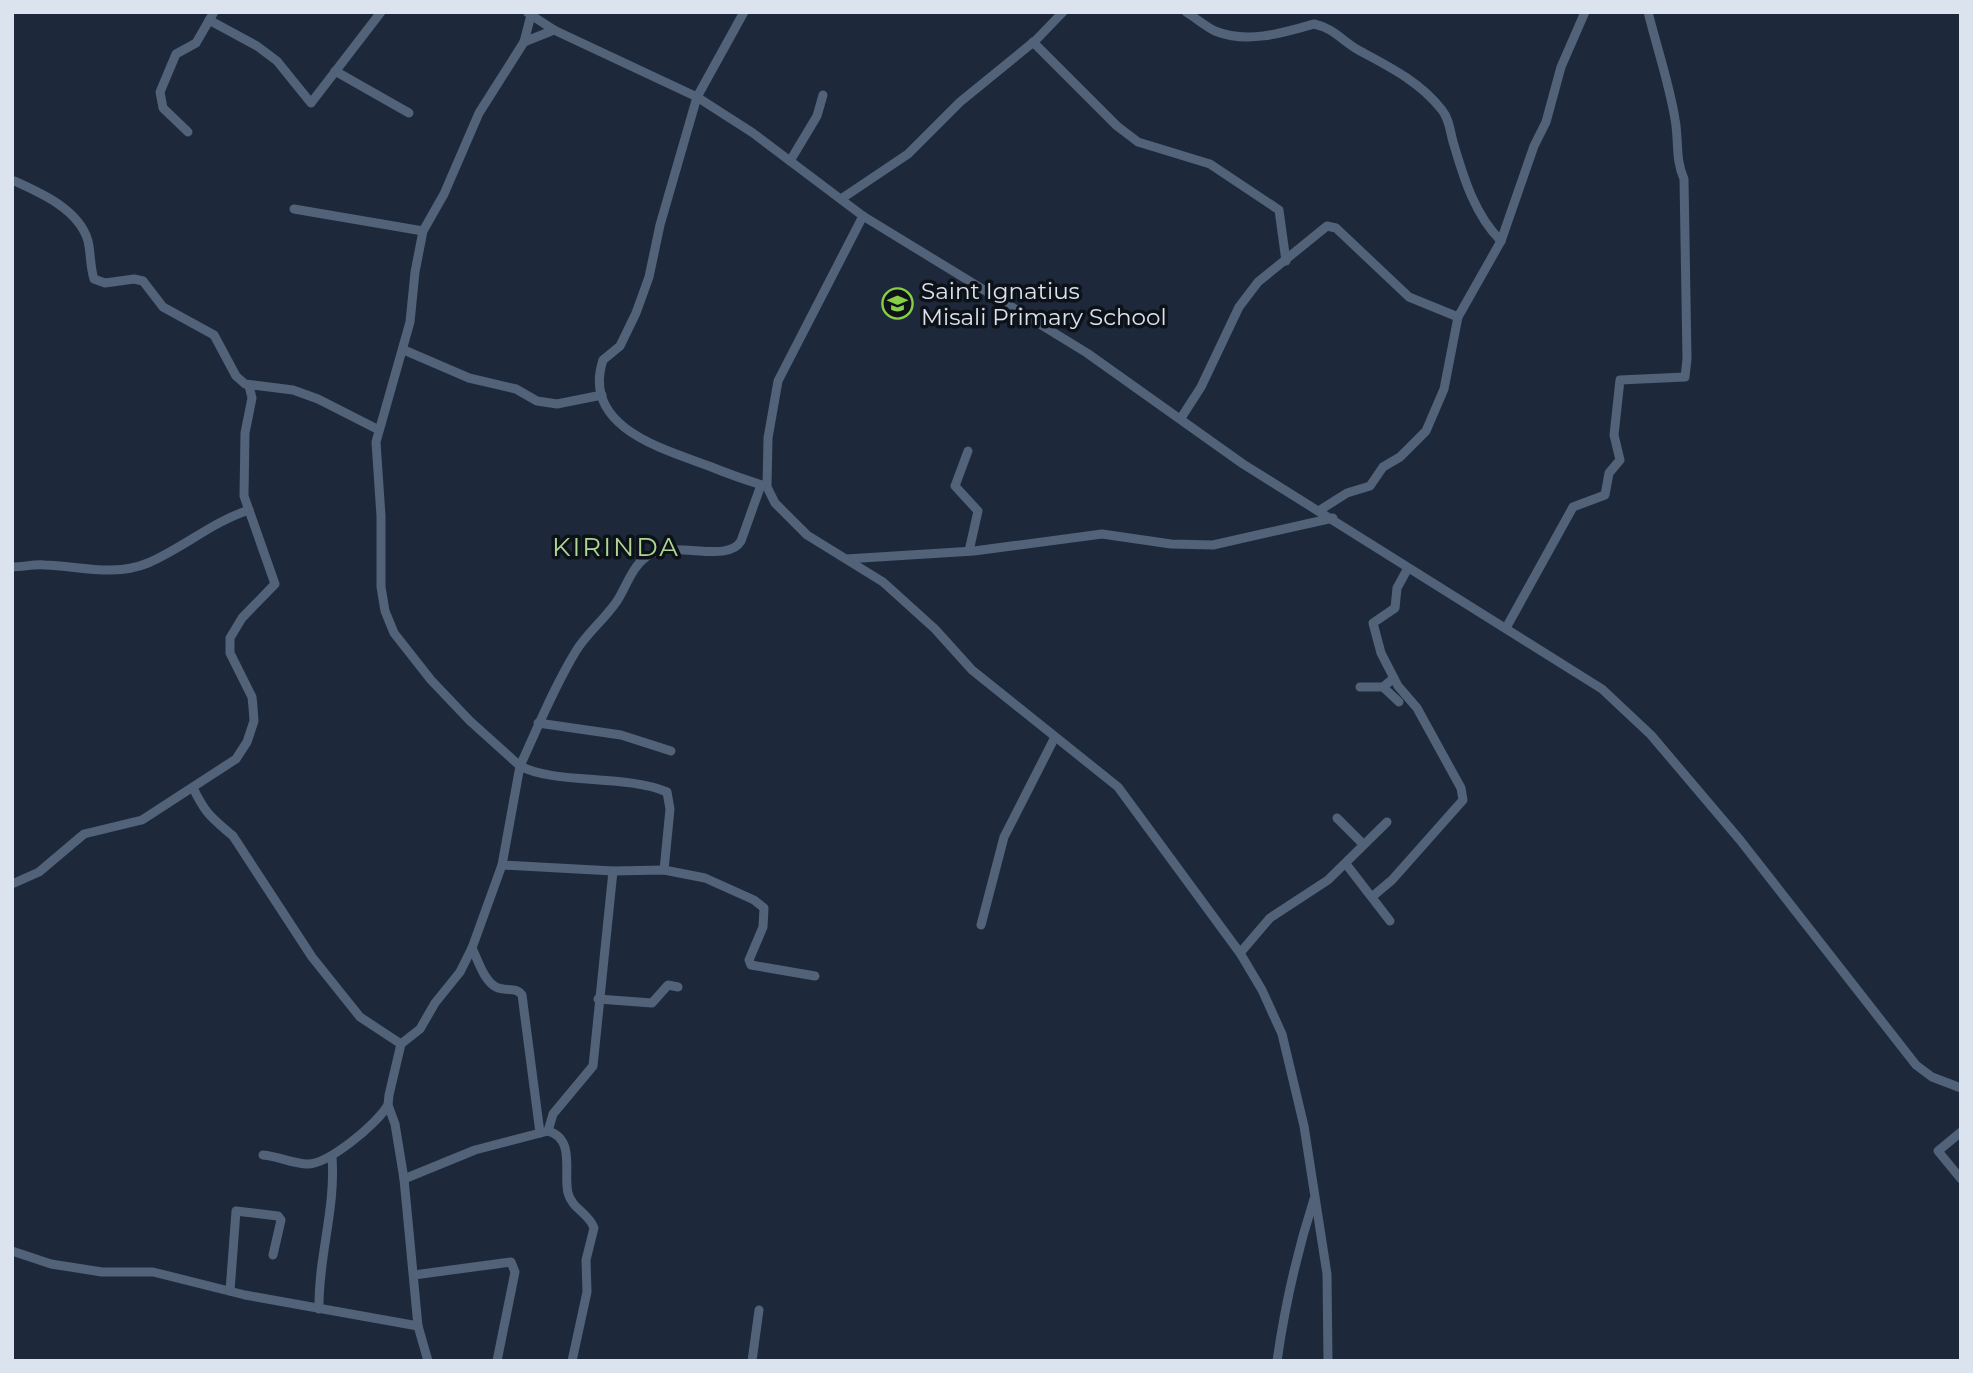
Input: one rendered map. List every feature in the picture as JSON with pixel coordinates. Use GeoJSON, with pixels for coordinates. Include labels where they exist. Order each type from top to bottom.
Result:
{"type":"FeatureCollection","features":[{"type":"Feature","properties":{"kind":"street"},"geometry":{"type":"LineString","coordinates":[[188,132],[163,108],[160,92],[176,54],[196,43],[211,16],[276,61],[308,102],[317,99],[381,12]]}},
{"type":"Feature","properties":{"kind":"street"},"geometry":{"type":"LineString","coordinates":[[744,12],[697,97],[660,225],[649,276],[620,346],[603,360],[599,372],[602,396],[611,415],[625,430],[644,441],[726,475],[764,486],[775,502],[807,535],[883,582],[935,629],[972,670],[1118,787],[1240,953],[1282,1034],[1304,1126],[1327,1274],[1328,1361]]}},
{"type":"Feature","properties":{"kind":"street"},"geometry":{"type":"LineString","coordinates":[[841,198],[900,160],[960,102],[1033,42],[1063,12]]}},
{"type":"Feature","properties":{"kind":"street"},"geometry":{"type":"LineString","coordinates":[[1186,12],[1214,30],[1228,34],[1271,37],[1314,24],[1321,25],[1335,31],[1352,47],[1399,71],[1443,110],[1473,201],[1486,224],[1501,241]]}},
{"type":"Feature","properties":{"kind":"street"},"geometry":{"type":"LineString","coordinates":[[1320,510],[1347,493],[1370,486],[1383,467],[1400,457],[1426,431],[1444,389],[1458,317],[1501,241],[1546,122],[1561,67],[1585,12]]}},
{"type":"Feature","properties":{"kind":"street"},"geometry":{"type":"LineString","coordinates":[[1506,628],[1573,506],[1605,495],[1609,473],[1620,460],[1614,435],[1620,380],[1685,377],[1684,179],[1678,166],[1676,122],[1648,12]]}},
{"type":"Feature","properties":{"kind":"street"},"geometry":{"type":"LineString","coordinates":[[663,870],[670,809],[667,792],[593,778],[538,773],[520,766],[470,721],[408,654],[385,611],[379,558],[381,516],[376,442],[404,350],[418,250],[423,231],[444,194],[479,113],[524,42],[529,14],[554,30],[697,97],[790,161],[863,216],[1087,353],[1243,464],[1602,688],[1651,735],[1740,840],[1916,1065],[1932,1077],[1961,1088]]}},
{"type":"Feature","properties":{"kind":"street"},"geometry":{"type":"LineString","coordinates":[[524,42],[554,30]]}},
{"type":"Feature","properties":{"kind":"street"},"geometry":{"type":"LineString","coordinates":[[1033,42],[1117,126],[1138,142],[1210,164],[1279,210],[1286,261]]}},
{"type":"Feature","properties":{"kind":"street"},"geometry":{"type":"LineString","coordinates":[[335,71],[409,113]]}},
{"type":"Feature","properties":{"kind":"street"},"geometry":{"type":"LineString","coordinates":[[790,161],[817,116],[823,95]]}},
{"type":"Feature","properties":{"kind":"street"},"geometry":{"type":"LineString","coordinates":[[12,180],[56,203],[75,220],[87,237],[94,279],[105,283],[134,279],[143,281],[163,307],[214,335],[236,376],[249,386],[293,390],[318,399],[379,430]]}},
{"type":"Feature","properties":{"kind":"street"},"geometry":{"type":"LineString","coordinates":[[295,209],[423,231]]}},
{"type":"Feature","properties":{"kind":"street"},"geometry":{"type":"LineString","coordinates":[[263,1155],[306,1164],[332,1157],[381,1117],[388,1105],[401,1044],[420,1029],[435,1003],[460,972],[472,948],[502,865],[520,766],[538,723],[577,649],[616,603],[644,558],[668,548],[726,551],[735,549],[741,541],[764,486],[768,438],[778,381],[863,216]]}},
{"type":"Feature","properties":{"kind":"street"},"geometry":{"type":"LineString","coordinates":[[1181,418],[1201,387],[1239,307],[1258,282],[1327,226],[1333,226],[1409,297],[1458,317]]}},
{"type":"Feature","properties":{"kind":"street"},"geometry":{"type":"LineString","coordinates":[[404,350],[469,378],[516,390],[537,401],[557,404],[602,396]]}},
{"type":"Feature","properties":{"kind":"street"},"geometry":{"type":"LineString","coordinates":[[12,884],[39,872],[88,832],[135,823],[236,759],[247,743],[254,721],[252,697],[230,653],[230,638],[242,618],[275,584],[244,496],[245,445],[252,398],[249,386]]}},
{"type":"Feature","properties":{"kind":"street"},"geometry":{"type":"LineString","coordinates":[[252,398],[263,388]]}},
{"type":"Feature","properties":{"kind":"street"},"geometry":{"type":"LineString","coordinates":[[968,451],[955,486],[978,511],[969,551]]}},
{"type":"Feature","properties":{"kind":"street"},"geometry":{"type":"LineString","coordinates":[[12,567],[42,565],[102,571],[124,569],[148,563],[225,518],[249,510]]}},
{"type":"Feature","properties":{"kind":"street"},"geometry":{"type":"LineString","coordinates":[[844,560],[969,551],[1102,534],[1171,544],[1213,545],[1333,518]]}},
{"type":"Feature","properties":{"kind":"street"},"geometry":{"type":"LineString","coordinates":[[1373,896],[1392,880],[1463,800],[1461,789],[1417,708],[1394,678],[1381,653],[1373,624],[1395,608],[1397,588],[1408,568]]}},
{"type":"Feature","properties":{"kind":"street"},"geometry":{"type":"LineString","coordinates":[[1360,687],[1383,687],[1394,678]]}},
{"type":"Feature","properties":{"kind":"street"},"geometry":{"type":"LineString","coordinates":[[1383,687],[1399,702]]}},
{"type":"Feature","properties":{"kind":"street"},"geometry":{"type":"LineString","coordinates":[[538,723],[621,735],[671,751]]}},
{"type":"Feature","properties":{"kind":"street"},"geometry":{"type":"LineString","coordinates":[[981,925],[1004,837],[1055,737]]}},
{"type":"Feature","properties":{"kind":"street"},"geometry":{"type":"LineString","coordinates":[[193,788],[205,813],[233,836],[312,957],[360,1017],[401,1044]]}},
{"type":"Feature","properties":{"kind":"street"},"geometry":{"type":"LineString","coordinates":[[1337,818],[1362,843]]}},
{"type":"Feature","properties":{"kind":"street"},"geometry":{"type":"LineString","coordinates":[[1240,953],[1281,908],[1328,880],[1346,864],[1362,843],[1387,822]]}},
{"type":"Feature","properties":{"kind":"street"},"geometry":{"type":"LineString","coordinates":[[1346,864],[1390,921]]}},
{"type":"Feature","properties":{"kind":"street"},"geometry":{"type":"LineString","coordinates":[[502,865],[614,872],[663,870],[705,878],[754,900],[764,908],[766,916],[749,963],[815,976]]}},
{"type":"Feature","properties":{"kind":"street"},"geometry":{"type":"LineString","coordinates":[[544,1132],[553,1114],[593,1066],[598,999],[614,872]]}},
{"type":"Feature","properties":{"kind":"street"},"geometry":{"type":"LineString","coordinates":[[472,948],[490,983],[500,988],[515,989],[523,998],[544,1132]]}},
{"type":"Feature","properties":{"kind":"street"},"geometry":{"type":"LineString","coordinates":[[598,999],[652,1003],[668,985],[678,987]]}},
{"type":"Feature","properties":{"kind":"street"},"geometry":{"type":"LineString","coordinates":[[388,1105],[395,1124],[404,1179],[418,1326],[428,1361]]}},
{"type":"Feature","properties":{"kind":"street"},"geometry":{"type":"LineString","coordinates":[[404,1179],[475,1150],[544,1132],[557,1134],[566,1149],[569,1196],[594,1228],[586,1260],[587,1292],[572,1361]]}},
{"type":"Feature","properties":{"kind":"street"},"geometry":{"type":"LineString","coordinates":[[1961,1132],[1938,1151],[1961,1180]]}},
{"type":"Feature","properties":{"kind":"street"},"geometry":{"type":"LineString","coordinates":[[319,1309],[318,1285],[333,1205],[332,1157]]}},
{"type":"Feature","properties":{"kind":"street"},"geometry":{"type":"LineString","coordinates":[[1277,1361],[1286,1303],[1301,1237],[1315,1197]]}},
{"type":"Feature","properties":{"kind":"street"},"geometry":{"type":"LineString","coordinates":[[230,1291],[236,1211],[278,1216],[281,1220],[273,1255]]}},
{"type":"Feature","properties":{"kind":"street"},"geometry":{"type":"LineString","coordinates":[[12,1251],[51,1264],[102,1272],[143,1271],[319,1309],[418,1326]]}},
{"type":"Feature","properties":{"kind":"street"},"geometry":{"type":"LineString","coordinates":[[414,1275],[511,1262],[515,1272],[497,1361]]}},
{"type":"Feature","properties":{"kind":"street"},"geometry":{"type":"LineString","coordinates":[[752,1361],[759,1310]]}},
{"type":"Feature","properties":{"kind":"place","name":"Saint Ignatius Misali Primary School"},"geometry":{"type":"Point","coordinates":[898,304]}},
{"type":"Feature","properties":{"kind":"district","name":"KIRINDA"},"geometry":{"type":"Point","coordinates":[616,547]}}]}
